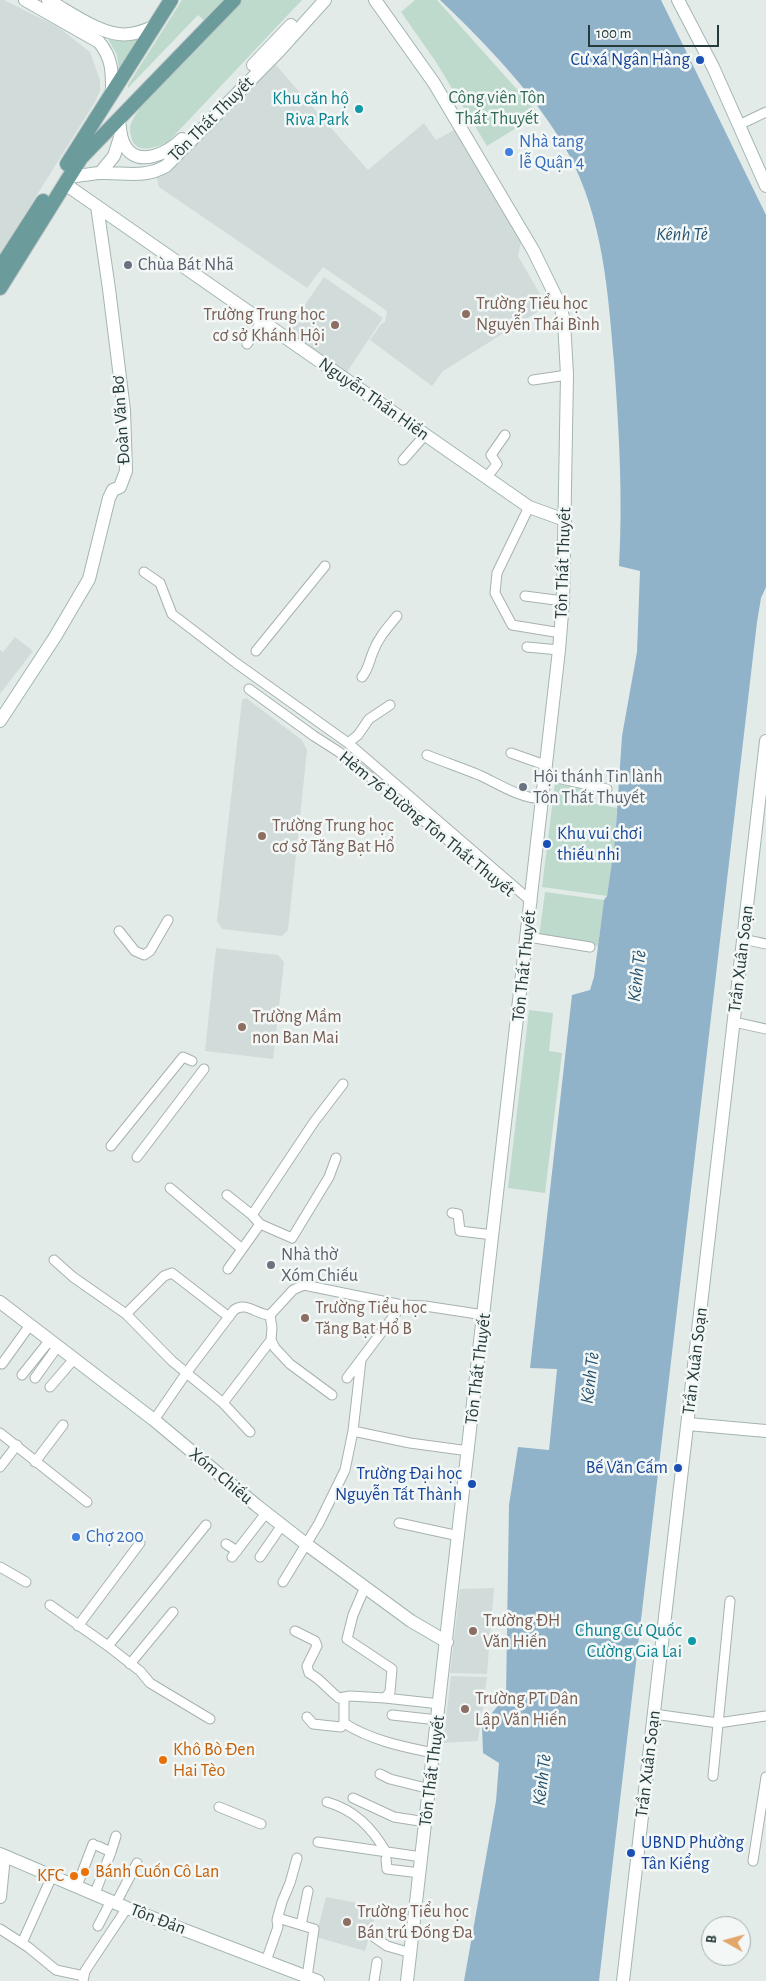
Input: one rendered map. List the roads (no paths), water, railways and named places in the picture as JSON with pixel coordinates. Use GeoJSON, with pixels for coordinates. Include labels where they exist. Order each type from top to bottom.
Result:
{"type":"FeatureCollection","features":[{"type":"Feature","properties":{"kind":"main road"},"geometry":{"type":"LineString","coordinates":[[25,0],[99,42],[108,53],[112,71],[112,94]]}},
{"type":"Feature","properties":{"kind":"main road"},"geometry":{"type":"LineString","coordinates":[[48,0],[105,31],[131,34],[153,28]]}},
{"type":"Feature","properties":{"kind":"main road"},"geometry":{"type":"LineString","coordinates":[[0,268],[171,0]]}},
{"type":"Feature","properties":{"kind":"main road"},"geometry":{"type":"LineString","coordinates":[[0,288],[81,158],[120,119],[140,92],[223,0]]}},
{"type":"Feature","properties":{"kind":"main road"},"geometry":{"type":"LineString","coordinates":[[80,144],[140,92],[234,0]]}},
{"type":"Feature","properties":{"kind":"main road","name":"Tôn Thất Thuyết"},"geometry":{"type":"LineString","coordinates":[[121,133],[125,147],[136,156],[151,156],[172,149],[314,0]]}},
{"type":"Feature","properties":{"kind":"main road","name":"Tôn Thất Thuyết"},"geometry":{"type":"LineString","coordinates":[[66,180],[100,173],[143,175],[166,166],[279,51],[325,0]]}},
{"type":"Feature","properties":{"kind":"main road","name":"Tôn Thất Thuyết"},"geometry":{"type":"LineString","coordinates":[[375,0],[434,83],[537,258],[560,305],[564,321],[567,375],[563,600],[559,650],[544,770],[528,937],[407,1981]]}},
{"type":"Feature","properties":{"kind":"main road"},"geometry":{"type":"LineString","coordinates":[[678,0],[713,67],[739,125],[762,164],[766,186]]}},
{"type":"Feature","properties":{"kind":"main road"},"geometry":{"type":"LineString","coordinates":[[100,173],[114,156],[121,133],[120,119]]}},
{"type":"Feature","properties":{"kind":"main road","name":"Nguyễn Thần Hiến"},"geometry":{"type":"LineString","coordinates":[[66,180],[97,206],[529,507],[565,520]]}},
{"type":"Feature","properties":{"kind":"main road","name":"Đoàn Văn Bơ"},"geometry":{"type":"LineString","coordinates":[[0,721],[55,637],[89,579],[109,498],[113,490],[120,486],[126,471],[124,410],[97,206]]}},
{"type":"Feature","properties":{"kind":"main road","name":"Trần Xuân Soạn"},"geometry":{"type":"LineString","coordinates":[[623,1981],[766,741]]}},
{"type":"Feature","properties":{"kind":"main road","name":"Xóm Chiếu"},"geometry":{"type":"LineString","coordinates":[[0,1302],[154,1420],[282,1526],[411,1621],[447,1642]]}},
{"type":"Feature","properties":{"kind":"main road"},"geometry":{"type":"LineString","coordinates":[[688,1424],[766,1431]]}},
{"type":"Feature","properties":{"kind":"main road"},"geometry":{"type":"LineString","coordinates":[[0,1897],[2,1855]]}},
{"type":"Feature","properties":{"kind":"main road","name":"Tôn Đản"},"geometry":{"type":"LineString","coordinates":[[2,1855],[118,1904],[312,1979]]}},
{"type":"Feature","properties":{"kind":"street"},"geometry":{"type":"LineString","coordinates":[[739,125],[766,112]]}},
{"type":"Feature","properties":{"kind":"street"},"geometry":{"type":"LineString","coordinates":[[247,344],[262,321]]}},
{"type":"Feature","properties":{"kind":"street"},"geometry":{"type":"LineString","coordinates":[[533,380],[567,375]]}},
{"type":"Feature","properties":{"kind":"street"},"geometry":{"type":"LineString","coordinates":[[403,460],[425,435]]}},
{"type":"Feature","properties":{"kind":"street"},"geometry":{"type":"LineString","coordinates":[[487,478],[497,464],[491,455],[505,435]]}},
{"type":"Feature","properties":{"kind":"street"},"geometry":{"type":"LineString","coordinates":[[529,507],[497,572],[494,593],[512,625],[560,633]]}},
{"type":"Feature","properties":{"kind":"street"},"geometry":{"type":"LineString","coordinates":[[256,651],[325,566]]}},
{"type":"Feature","properties":{"kind":"street"},"geometry":{"type":"LineString","coordinates":[[144,572],[160,583],[172,614],[236,663],[348,742],[531,905]]}},
{"type":"Feature","properties":{"kind":"street"},"geometry":{"type":"LineString","coordinates":[[525,596],[563,600]]}},
{"type":"Feature","properties":{"kind":"street"},"geometry":{"type":"LineString","coordinates":[[362,676],[368,669],[373,651],[383,632],[397,616]]}},
{"type":"Feature","properties":{"kind":"street"},"geometry":{"type":"LineString","coordinates":[[527,647],[559,650]]}},
{"type":"Feature","properties":{"kind":"street","name":"Hẻm 76 Đường Tôn Thất Thuyết"},"geometry":{"type":"LineString","coordinates":[[249,689],[339,752],[531,905]]}},
{"type":"Feature","properties":{"kind":"street"},"geometry":{"type":"LineString","coordinates":[[348,742],[358,735],[369,719],[390,705]]}},
{"type":"Feature","properties":{"kind":"street"},"geometry":{"type":"LineString","coordinates":[[511,752],[544,770],[607,789]]}},
{"type":"Feature","properties":{"kind":"street"},"geometry":{"type":"LineString","coordinates":[[428,755],[504,788],[534,799],[542,799]]}},
{"type":"Feature","properties":{"kind":"street"},"geometry":{"type":"LineString","coordinates":[[119,931],[135,950],[144,955],[150,951],[168,920]]}},
{"type":"Feature","properties":{"kind":"street"},"geometry":{"type":"LineString","coordinates":[[528,937],[590,947]]}},
{"type":"Feature","properties":{"kind":"street"},"geometry":{"type":"LineString","coordinates":[[743,939],[766,944]]}},
{"type":"Feature","properties":{"kind":"street"},"geometry":{"type":"LineString","coordinates":[[734,1022],[766,1029]]}},
{"type":"Feature","properties":{"kind":"street"},"geometry":{"type":"LineString","coordinates":[[111,1146],[183,1056],[192,1061]]}},
{"type":"Feature","properties":{"kind":"street"},"geometry":{"type":"LineString","coordinates":[[137,1157],[204,1069]]}},
{"type":"Feature","properties":{"kind":"street"},"geometry":{"type":"LineString","coordinates":[[252,1215],[314,1122],[343,1084]]}},
{"type":"Feature","properties":{"kind":"street"},"geometry":{"type":"LineString","coordinates":[[227,1195],[260,1224],[292,1238],[329,1177],[336,1158]]}},
{"type":"Feature","properties":{"kind":"street"},"geometry":{"type":"LineString","coordinates":[[170,1188],[242,1249]]}},
{"type":"Feature","properties":{"kind":"street"},"geometry":{"type":"LineString","coordinates":[[452,1213],[458,1214],[460,1231],[493,1236]]}},
{"type":"Feature","properties":{"kind":"street"},"geometry":{"type":"LineString","coordinates":[[228,1269],[260,1224]]}},
{"type":"Feature","properties":{"kind":"street"},"geometry":{"type":"LineString","coordinates":[[54,1260],[74,1277],[126,1314],[172,1361],[223,1403],[250,1432]]}},
{"type":"Feature","properties":{"kind":"street"},"geometry":{"type":"LineString","coordinates":[[126,1314],[164,1276],[172,1273],[229,1317]]}},
{"type":"Feature","properties":{"kind":"street"},"geometry":{"type":"LineString","coordinates":[[154,1420],[187,1372],[238,1307],[248,1307],[260,1314],[270,1314],[294,1290],[304,1285],[402,1305],[425,1306],[484,1315]]}},
{"type":"Feature","properties":{"kind":"street"},"geometry":{"type":"LineString","coordinates":[[347,1378],[402,1305]]}},
{"type":"Feature","properties":{"kind":"street"},"geometry":{"type":"LineString","coordinates":[[223,1403],[270,1340],[272,1328],[270,1314]]}},
{"type":"Feature","properties":{"kind":"street"},"geometry":{"type":"LineString","coordinates":[[2,1364],[30,1324]]}},
{"type":"Feature","properties":{"kind":"street"},"geometry":{"type":"LineString","coordinates":[[270,1340],[290,1364],[332,1396]]}},
{"type":"Feature","properties":{"kind":"street"},"geometry":{"type":"LineString","coordinates":[[22,1375],[54,1343]]}},
{"type":"Feature","properties":{"kind":"street"},"geometry":{"type":"LineString","coordinates":[[35,1378],[54,1343]]}},
{"type":"Feature","properties":{"kind":"street"},"geometry":{"type":"LineString","coordinates":[[50,1387],[74,1359]]}},
{"type":"Feature","properties":{"kind":"street"},"geometry":{"type":"LineString","coordinates":[[283,1582],[335,1493],[345,1470],[354,1431],[362,1360]]}},
{"type":"Feature","properties":{"kind":"street"},"geometry":{"type":"LineString","coordinates":[[35,1462],[63,1425]]}},
{"type":"Feature","properties":{"kind":"street"},"geometry":{"type":"LineString","coordinates":[[354,1431],[410,1443],[469,1451]]}},
{"type":"Feature","properties":{"kind":"street"},"geometry":{"type":"LineString","coordinates":[[0,1432],[87,1502]]}},
{"type":"Feature","properties":{"kind":"street"},"geometry":{"type":"LineString","coordinates":[[0,1467],[17,1446]]}},
{"type":"Feature","properties":{"kind":"street"},"geometry":{"type":"LineString","coordinates":[[226,1544],[234,1554],[266,1513]]}},
{"type":"Feature","properties":{"kind":"street"},"geometry":{"type":"LineString","coordinates":[[399,1523],[459,1536]]}},
{"type":"Feature","properties":{"kind":"street"},"geometry":{"type":"LineString","coordinates":[[108,1646],[206,1525]]}},
{"type":"Feature","properties":{"kind":"street"},"geometry":{"type":"LineString","coordinates":[[260,1557],[282,1526]]}},
{"type":"Feature","properties":{"kind":"street"},"geometry":{"type":"LineString","coordinates":[[78,1626],[140,1543]]}},
{"type":"Feature","properties":{"kind":"street"},"geometry":{"type":"LineString","coordinates":[[0,1567],[26,1582]]}},
{"type":"Feature","properties":{"kind":"street"},"geometry":{"type":"LineString","coordinates":[[364,1587],[353,1615],[347,1639],[392,1669],[390,1692],[385,1698]]}},
{"type":"Feature","properties":{"kind":"street"},"geometry":{"type":"LineString","coordinates":[[713,1776],[730,1601]]}},
{"type":"Feature","properties":{"kind":"street"},"geometry":{"type":"LineString","coordinates":[[50,1605],[108,1646],[140,1671],[150,1682],[210,1719]]}},
{"type":"Feature","properties":{"kind":"street"},"geometry":{"type":"LineString","coordinates":[[130,1664],[173,1612]]}},
{"type":"Feature","properties":{"kind":"street"},"geometry":{"type":"LineString","coordinates":[[294,1631],[315,1641],[317,1646],[307,1666],[309,1673],[318,1678],[339,1698],[385,1698],[440,1704]]}},
{"type":"Feature","properties":{"kind":"street"},"geometry":{"type":"LineString","coordinates":[[306,1717],[313,1724],[341,1727],[344,1723],[344,1697]]}},
{"type":"Feature","properties":{"kind":"street"},"geometry":{"type":"LineString","coordinates":[[654,1714],[718,1723],[766,1716]]}},
{"type":"Feature","properties":{"kind":"street"},"geometry":{"type":"LineString","coordinates":[[392,1715],[438,1720]]}},
{"type":"Feature","properties":{"kind":"street"},"geometry":{"type":"LineString","coordinates":[[344,1723],[355,1730],[403,1747],[434,1753]]}},
{"type":"Feature","properties":{"kind":"street"},"geometry":{"type":"LineString","coordinates":[[380,1774],[390,1779],[430,1789]]}},
{"type":"Feature","properties":{"kind":"street"},"geometry":{"type":"LineString","coordinates":[[753,1861],[765,1800],[766,1777]]}},
{"type":"Feature","properties":{"kind":"street"},"geometry":{"type":"LineString","coordinates":[[353,1798],[394,1817],[426,1822]]}},
{"type":"Feature","properties":{"kind":"street"},"geometry":{"type":"LineString","coordinates":[[327,1802],[342,1807],[361,1818],[386,1855],[388,1869],[420,1873]]}},
{"type":"Feature","properties":{"kind":"street"},"geometry":{"type":"LineString","coordinates":[[219,1806],[261,1824]]}},
{"type":"Feature","properties":{"kind":"street"},"geometry":{"type":"LineString","coordinates":[[95,1894],[116,1836]]}},
{"type":"Feature","properties":{"kind":"street"},"geometry":{"type":"LineString","coordinates":[[318,1842],[386,1855],[422,1856]]}},
{"type":"Feature","properties":{"kind":"street"},"geometry":{"type":"LineString","coordinates":[[77,1886],[96,1845],[111,1852]]}},
{"type":"Feature","properties":{"kind":"street"},"geometry":{"type":"LineString","coordinates":[[266,1960],[278,1928],[278,1918],[297,1858]]}},
{"type":"Feature","properties":{"kind":"street"},"geometry":{"type":"LineString","coordinates":[[0,1929],[22,1943],[56,1970],[84,1979],[85,1971],[136,1863]]}},
{"type":"Feature","properties":{"kind":"street"},"geometry":{"type":"LineString","coordinates":[[22,1943],[52,1876]]}},
{"type":"Feature","properties":{"kind":"street"},"geometry":{"type":"LineString","coordinates":[[301,1925],[308,1891]]}},
{"type":"Feature","properties":{"kind":"street"},"geometry":{"type":"LineString","coordinates":[[98,1926],[118,1904]]}},
{"type":"Feature","properties":{"kind":"street"},"geometry":{"type":"LineString","coordinates":[[278,1918],[314,1930],[312,1979]]}},
{"type":"Feature","properties":{"kind":"street"},"geometry":{"type":"LineString","coordinates":[[374,1937],[387,1946],[411,1953]]}},
{"type":"Feature","properties":{"kind":"street"},"geometry":{"type":"LineString","coordinates":[[374,1981],[377,1962]]}},
{"type":"Feature","properties":{"kind":"water","name":"Kênh Tẻ"},"geometry":{"type":"Polygon","coordinates":[[[440,0],[661,0],[766,215],[766,587],[761,598],[757,622],[599,1981],[464,1981],[496,1801],[499,1763],[483,1753],[482,1726],[506,1695],[509,1505],[518,1447],[549,1450],[557,1369],[530,1368],[572,995],[590,990],[594,977],[604,900],[607,896],[615,841],[622,736],[637,652],[640,571],[619,566],[620,464],[614,362],[602,255],[589,203],[568,153],[541,111],[493,53],[440,0]]]}},
{"type":"Feature","properties":{"kind":"place","name":"Cư xá Ngân Hàng"},"geometry":{"type":"Point","coordinates":[700,60]}},
{"type":"Feature","properties":{"kind":"place","name":"Khu căn hộ Riva Park"},"geometry":{"type":"Point","coordinates":[359,109]}},
{"type":"Feature","properties":{"kind":"place","name":"Nhà tang lễ Quận 4"},"geometry":{"type":"Point","coordinates":[509,152]}},
{"type":"Feature","properties":{"kind":"place","name":"Chùa Bát Nhã"},"geometry":{"type":"Point","coordinates":[128,265]}},
{"type":"Feature","properties":{"kind":"place","name":"Trường Tiểu học Nguyễn Thái Bình"},"geometry":{"type":"Point","coordinates":[466,314]}},
{"type":"Feature","properties":{"kind":"place","name":"Trường Trung học cơ sở Khánh Hội"},"geometry":{"type":"Point","coordinates":[335,325]}},
{"type":"Feature","properties":{"kind":"place","name":"Hội thánh Tin lành Tôn Thất Thuyết"},"geometry":{"type":"Point","coordinates":[523,787]}},
{"type":"Feature","properties":{"kind":"place","name":"Trường Trung học cơ sở Tăng Bạt Hổ"},"geometry":{"type":"Point","coordinates":[262,836]}},
{"type":"Feature","properties":{"kind":"place","name":"Khu vui chơi thiếu nhi"},"geometry":{"type":"Point","coordinates":[547,844]}},
{"type":"Feature","properties":{"kind":"place","name":"Trường Mầm non Ban Mai"},"geometry":{"type":"Point","coordinates":[242,1027]}},
{"type":"Feature","properties":{"kind":"place","name":"Nhà thờ Xóm Chiếu"},"geometry":{"type":"Point","coordinates":[271,1265]}},
{"type":"Feature","properties":{"kind":"place","name":"Trường Tiểu học Tăng Bạt Hổ B"},"geometry":{"type":"Point","coordinates":[305,1318]}},
{"type":"Feature","properties":{"kind":"place","name":"Bế Văn Cấm"},"geometry":{"type":"Point","coordinates":[678,1468]}},
{"type":"Feature","properties":{"kind":"place","name":"Trường Đại học Nguyễn Tất Thành"},"geometry":{"type":"Point","coordinates":[472,1484]}},
{"type":"Feature","properties":{"kind":"place","name":"Chợ 200"},"geometry":{"type":"Point","coordinates":[76,1537]}},
{"type":"Feature","properties":{"kind":"place","name":"Trường ĐH Văn Hiến"},"geometry":{"type":"Point","coordinates":[473,1631]}},
{"type":"Feature","properties":{"kind":"place","name":"Chung Cư Quốc Cường Gia Lai"},"geometry":{"type":"Point","coordinates":[692,1641]}},
{"type":"Feature","properties":{"kind":"place","name":"Trường PT Dân Lập Văn Hiến"},"geometry":{"type":"Point","coordinates":[465,1709]}},
{"type":"Feature","properties":{"kind":"place","name":"Khô Bò Đen Hai Tèo"},"geometry":{"type":"Point","coordinates":[163,1760]}},
{"type":"Feature","properties":{"kind":"place","name":"UBND Phường Tân Kiểng"},"geometry":{"type":"Point","coordinates":[631,1853]}},
{"type":"Feature","properties":{"kind":"place","name":"Bánh Cuốn Cô Lan"},"geometry":{"type":"Point","coordinates":[85,1872]}},
{"type":"Feature","properties":{"kind":"place","name":"KFC"},"geometry":{"type":"Point","coordinates":[74,1876]}},
{"type":"Feature","properties":{"kind":"place","name":"Trường Tiểu học Bán trú Đống Đa"},"geometry":{"type":"Point","coordinates":[347,1922]}},
{"type":"Feature","properties":{"kind":"park label","name":"Công viên Tôn Thất Thuyết"},"geometry":{"type":"Point","coordinates":[497,108]}}]}
